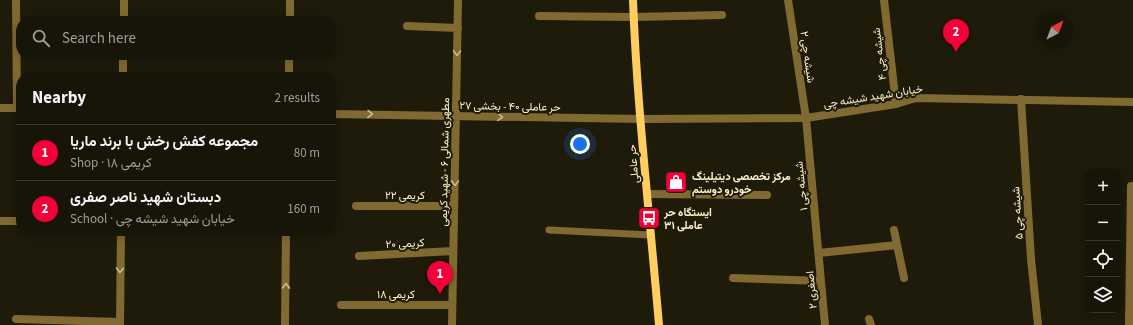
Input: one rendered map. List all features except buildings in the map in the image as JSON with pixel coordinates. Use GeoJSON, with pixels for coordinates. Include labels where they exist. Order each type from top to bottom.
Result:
{"type":"FeatureCollection","features":[{"type":"Feature","properties":{"kind":"main road","name":"حر عاملی"},"geometry":{"type":"LineString","coordinates":[[633,0],[640,119],[659,325]]}},
{"type":"Feature","properties":{"kind":"street"},"geometry":{"type":"LineString","coordinates":[[16,0],[16,16]]}},
{"type":"Feature","properties":{"kind":"street"},"geometry":{"type":"LineString","coordinates":[[124,0],[124,16]]}},
{"type":"Feature","properties":{"kind":"street"},"geometry":{"type":"LineString","coordinates":[[290,0],[290,16]]}},
{"type":"Feature","properties":{"kind":"street","name":"مطهری شمالی ۶ - شهید کریمی"},"geometry":{"type":"LineString","coordinates":[[452,325],[458,0]]}},
{"type":"Feature","properties":{"kind":"street","name":"شیشه چی ۲"},"geometry":{"type":"LineString","coordinates":[[788,0],[806,118]]}},
{"type":"Feature","properties":{"kind":"street","name":"شیشه چی ۴"},"geometry":{"type":"LineString","coordinates":[[884,0],[896,104]]}},
{"type":"Feature","properties":{"kind":"street"},"geometry":{"type":"LineString","coordinates":[[539,16],[634,17],[722,15]]}},
{"type":"Feature","properties":{"kind":"street"},"geometry":{"type":"LineString","coordinates":[[407,26],[458,28]]}},
{"type":"Feature","properties":{"kind":"street"},"geometry":{"type":"LineString","coordinates":[[18,60],[18,72]]}},
{"type":"Feature","properties":{"kind":"street"},"geometry":{"type":"LineString","coordinates":[[123,60],[123,72]]}},
{"type":"Feature","properties":{"kind":"street"},"geometry":{"type":"LineString","coordinates":[[289,60],[289,72]]}},
{"type":"Feature","properties":{"kind":"street","name":"خیابان شهید شیشه چی"},"geometry":{"type":"LineString","coordinates":[[640,119],[806,118],[896,104],[916,98],[1133,102]]}},
{"type":"Feature","properties":{"kind":"street","name":"شیشه چی ۵"},"geometry":{"type":"LineString","coordinates":[[1021,99],[1031,259],[1038,325]]}},
{"type":"Feature","properties":{"kind":"street"},"geometry":{"type":"LineString","coordinates":[[0,108],[16,108]]}},
{"type":"Feature","properties":{"kind":"street","name":"حر عاملی ۴۰ - بخشی ۲۷"},"geometry":{"type":"LineString","coordinates":[[336,114],[640,119]]}},
{"type":"Feature","properties":{"kind":"street","name":"شیشه چی ۱"},"geometry":{"type":"LineString","coordinates":[[806,118],[819,253]]}},
{"type":"Feature","properties":{"kind":"street"},"geometry":{"type":"LineString","coordinates":[[1129,325],[1131,186],[1133,186]]}},
{"type":"Feature","properties":{"kind":"street"},"geometry":{"type":"LineString","coordinates":[[646,194],[767,195]]}},
{"type":"Feature","properties":{"kind":"street","name":"کریمی ۲۲"},"geometry":{"type":"LineString","coordinates":[[356,206],[454,206]]}},
{"type":"Feature","properties":{"kind":"street"},"geometry":{"type":"LineString","coordinates":[[0,221],[16,221]]}},
{"type":"Feature","properties":{"kind":"street"},"geometry":{"type":"LineString","coordinates":[[894,230],[904,278]]}},
{"type":"Feature","properties":{"kind":"street"},"geometry":{"type":"LineString","coordinates":[[16,319],[120,323],[121,236]]}},
{"type":"Feature","properties":{"kind":"street"},"geometry":{"type":"LineString","coordinates":[[285,325],[286,236]]}},
{"type":"Feature","properties":{"kind":"street"},"geometry":{"type":"LineString","coordinates":[[819,253],[897,245]]}},
{"type":"Feature","properties":{"kind":"street","name":"کریمی ۲۰"},"geometry":{"type":"LineString","coordinates":[[358,256],[453,251]]}},
{"type":"Feature","properties":{"kind":"street","name":"اصغری ۲"},"geometry":{"type":"LineString","coordinates":[[819,253],[825,325]]}},
{"type":"Feature","properties":{"kind":"street"},"geometry":{"type":"LineString","coordinates":[[733,278],[821,281]]}},
{"type":"Feature","properties":{"kind":"street","name":"کریمی ۱۸"},"geometry":{"type":"LineString","coordinates":[[341,305],[452,305]]}},
{"type":"Feature","properties":{"kind":"lane"},"geometry":{"type":"LineString","coordinates":[[549,230],[651,235]]}},
{"type":"Feature","properties":{"kind":"place","name":"دبستان شهید ناصر صفری"},"geometry":{"type":"Point","coordinates":[956,52]}},
{"type":"Feature","properties":{"kind":"place","name":"مرکز تخصصی دیتیلینگ خودرو دوستم"},"geometry":{"type":"Point","coordinates":[676,182]}},
{"type":"Feature","properties":{"kind":"place","name":"ایستگاه حر عاملی ۳۱"},"geometry":{"type":"Point","coordinates":[649,218]}},
{"type":"Feature","properties":{"kind":"place","name":"مجموعه کفش رخش با برند ماریا"},"geometry":{"type":"Point","coordinates":[440,294]}}]}
